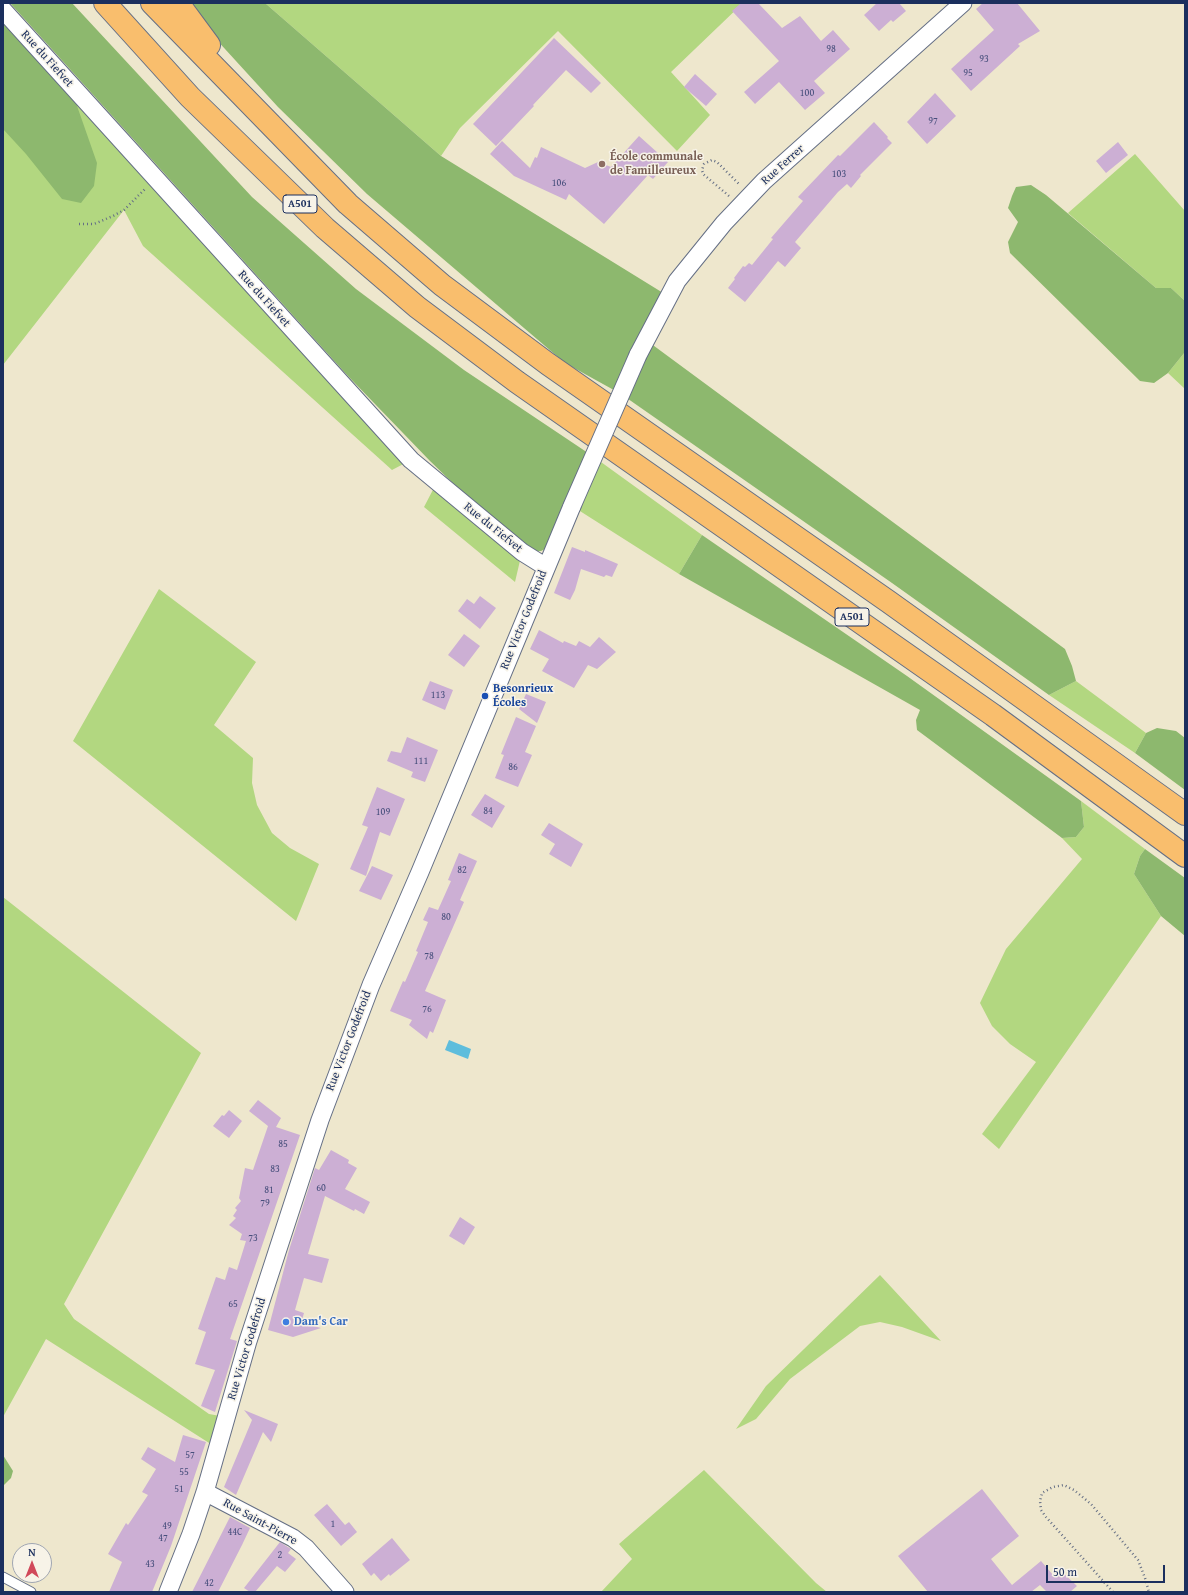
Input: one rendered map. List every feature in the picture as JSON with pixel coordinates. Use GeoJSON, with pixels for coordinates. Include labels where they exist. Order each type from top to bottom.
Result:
{"type":"FeatureCollection","features":[{"type":"Feature","properties":{"kind":"highway","name":"A501"},"geometry":{"type":"LineString","coordinates":[[105,3],[190,97],[319,223],[417,307],[517,382],[993,715],[1185,856]]}},
{"type":"Feature","properties":{"kind":"highway","name":"A501"},"geometry":{"type":"LineString","coordinates":[[152,3],[348,204],[442,285],[542,360],[895,607],[1185,814]]}},
{"type":"Feature","properties":{"kind":"highway"},"geometry":{"type":"LineString","coordinates":[[178,3],[199,32],[292,148]]}},
{"type":"Feature","properties":{"kind":"street","name":"Rue Ferrer"},"geometry":{"type":"LineString","coordinates":[[638,356],[677,281],[724,223],[756,189],[963,3]]}},
{"type":"Feature","properties":{"kind":"street","name":"Rue du Fiefvet"},"geometry":{"type":"LineString","coordinates":[[3,10],[411,460],[522,552],[546,568]]}},
{"type":"Feature","properties":{"kind":"street","name":"Rue Victor Godefroid"},"geometry":{"type":"LineString","coordinates":[[168,1592],[191,1534],[248,1341],[320,1120],[371,985],[423,865],[572,506],[638,356]]}},
{"type":"Feature","properties":{"kind":"street","name":"Rue Saint-Pierre"},"geometry":{"type":"LineString","coordinates":[[204,1492],[293,1538],[306,1548],[345,1592]]}},
{"type":"Feature","properties":{"kind":"lane"},"geometry":{"type":"LineString","coordinates":[[3,1577],[31,1592]]}},
{"type":"Feature","properties":{"kind":"path"},"geometry":{"type":"LineString","coordinates":[[738,208],[732,199],[703,174],[702,170],[704,164],[712,160],[717,162],[732,179],[744,188],[756,189]]}},
{"type":"Feature","properties":{"kind":"path"},"geometry":{"type":"LineString","coordinates":[[79,224],[94,224],[124,210],[155,179]]}},
{"type":"Feature","properties":{"kind":"path"},"geometry":{"type":"LineString","coordinates":[[1113,1592],[1046,1517],[1041,1510],[1040,1500],[1042,1493],[1053,1486],[1064,1485],[1074,1490],[1091,1504],[1138,1560],[1149,1592]]}},
{"type":"Feature","properties":{"kind":"green space"},"geometry":{"type":"Polygon","coordinates":[[[10,3],[72,3],[252,197],[356,289],[464,370],[594,457],[547,548],[541,551],[523,551],[430,461],[347,375],[10,3]]]}},
{"type":"Feature","properties":{"kind":"green space"},"geometry":{"type":"Polygon","coordinates":[[[186,3],[265,3],[441,156],[668,296],[646,340],[1065,649],[1076,681],[1049,695],[892,583],[621,394],[565,363],[367,194],[278,107],[204,26],[186,3]]]}},
{"type":"Feature","properties":{"kind":"green space"},"geometry":{"type":"Polygon","coordinates":[[[265,3],[743,3],[671,72],[710,115],[677,151],[558,31],[460,128],[441,156],[265,3]]]}},
{"type":"Feature","properties":{"kind":"green space"},"geometry":{"type":"Polygon","coordinates":[[[3,10],[411,460],[392,470],[143,246],[124,210],[3,365],[3,10]]]}},
{"type":"Feature","properties":{"kind":"green space"},"geometry":{"type":"Polygon","coordinates":[[[3,10],[69,83],[97,163],[94,186],[81,203],[62,199],[26,154],[3,129],[3,10]]]}},
{"type":"Feature","properties":{"kind":"green space"},"geometry":{"type":"Polygon","coordinates":[[[1135,154],[1185,211],[1185,301],[1171,288],[1156,288],[1068,213],[1135,154]]]}},
{"type":"Feature","properties":{"kind":"green space"},"geometry":{"type":"Polygon","coordinates":[[[1031,185],[1046,195],[1156,288],[1171,288],[1185,301],[1185,352],[1168,373],[1154,383],[1140,381],[1010,253],[1008,242],[1018,222],[1008,208],[1016,187],[1031,185]]]}},
{"type":"Feature","properties":{"kind":"green space"},"geometry":{"type":"Polygon","coordinates":[[[1185,352],[1185,389],[1168,373],[1185,352]]]}},
{"type":"Feature","properties":{"kind":"green space"},"geometry":{"type":"Polygon","coordinates":[[[594,457],[702,535],[679,574],[572,506],[594,457]]]}},
{"type":"Feature","properties":{"kind":"green space"},"geometry":{"type":"Polygon","coordinates":[[[437,482],[522,552],[515,582],[424,507],[437,482]]]}},
{"type":"Feature","properties":{"kind":"green space"},"geometry":{"type":"Polygon","coordinates":[[[702,535],[907,676],[1081,801],[1084,827],[1076,837],[1062,838],[917,730],[916,720],[920,710],[679,574],[702,535]]]}},
{"type":"Feature","properties":{"kind":"green space"},"geometry":{"type":"Polygon","coordinates":[[[159,589],[256,662],[214,725],[253,758],[252,783],[257,805],[272,833],[290,848],[319,864],[296,921],[73,741],[159,589]]]}},
{"type":"Feature","properties":{"kind":"green space"},"geometry":{"type":"Polygon","coordinates":[[[1076,681],[1146,733],[1135,753],[1049,695],[1076,681]]]}},
{"type":"Feature","properties":{"kind":"green space"},"geometry":{"type":"Polygon","coordinates":[[[1157,728],[1176,731],[1185,738],[1185,790],[1135,753],[1146,733],[1157,728]]]}},
{"type":"Feature","properties":{"kind":"green space"},"geometry":{"type":"Polygon","coordinates":[[[1081,801],[1145,849],[1140,856],[1134,874],[1161,916],[999,1149],[982,1134],[1036,1062],[1010,1044],[992,1026],[980,1003],[1006,949],[1082,859],[1062,838],[1076,837],[1084,827],[1081,801]]]}},
{"type":"Feature","properties":{"kind":"green space"},"geometry":{"type":"Polygon","coordinates":[[[1145,849],[1185,878],[1185,936],[1161,916],[1134,874],[1140,856],[1145,849]]]}},
{"type":"Feature","properties":{"kind":"green space"},"geometry":{"type":"Polygon","coordinates":[[[3,897],[201,1053],[64,1304],[74,1319],[209,1414],[226,1417],[217,1448],[46,1339],[3,1417],[3,897]]]}},
{"type":"Feature","properties":{"kind":"green space"},"geometry":{"type":"Polygon","coordinates":[[[880,1275],[941,1341],[902,1327],[880,1322],[860,1326],[790,1379],[756,1419],[736,1429],[766,1386],[880,1275]]]}},
{"type":"Feature","properties":{"kind":"green space"},"geometry":{"type":"Polygon","coordinates":[[[3,1455],[13,1471],[11,1478],[3,1486],[3,1455]]]}},
{"type":"Feature","properties":{"kind":"green space"},"geometry":{"type":"Polygon","coordinates":[[[704,1470],[816,1583],[827,1592],[601,1592],[632,1559],[619,1544],[704,1470]]]}},
{"type":"Feature","properties":{"kind":"water"},"geometry":{"type":"Polygon","coordinates":[[[449,1040],[471,1049],[468,1059],[445,1050],[449,1040]]]}},
{"type":"Feature","properties":{"kind":"building"},"geometry":{"type":"Polygon","coordinates":[[[741,3],[758,3],[782,28],[800,16],[821,41],[833,30],[850,49],[814,81],[825,93],[805,110],[779,82],[755,104],[744,92],[779,61],[732,11],[741,3]]]}},
{"type":"Feature","properties":{"kind":"building"},"geometry":{"type":"Polygon","coordinates":[[[877,3],[899,3],[906,11],[893,22],[891,20],[879,31],[864,15],[877,3]]]}},
{"type":"Feature","properties":{"kind":"building"},"geometry":{"type":"Polygon","coordinates":[[[983,3],[1017,3],[1040,31],[1018,44],[1020,46],[971,91],[951,69],[994,30],[976,9],[983,3]]]}},
{"type":"Feature","properties":{"kind":"building"},"geometry":{"type":"Polygon","coordinates":[[[554,38],[601,83],[591,93],[566,70],[496,146],[473,124],[554,38]]]}},
{"type":"Feature","properties":{"kind":"building"},"geometry":{"type":"Polygon","coordinates":[[[695,74],[717,94],[706,106],[684,87],[695,74]]]}},
{"type":"Feature","properties":{"kind":"building"},"geometry":{"type":"Polygon","coordinates":[[[935,93],[956,116],[927,144],[907,122],[935,93]]]}},
{"type":"Feature","properties":{"kind":"building"},"geometry":{"type":"Polygon","coordinates":[[[874,122],[892,143],[860,175],[861,176],[851,188],[847,184],[838,192],[795,242],[801,248],[785,267],[778,261],[745,302],[728,288],[735,279],[734,278],[743,266],[745,267],[749,263],[752,265],[773,239],[771,238],[803,201],[798,197],[838,155],[840,156],[874,122]]]}},
{"type":"Feature","properties":{"kind":"building"},"geometry":{"type":"Polygon","coordinates":[[[639,136],[668,162],[653,179],[648,175],[604,224],[569,194],[566,200],[514,176],[490,154],[502,141],[530,168],[535,157],[537,158],[541,147],[585,168],[598,162],[611,167],[639,136]]]}},
{"type":"Feature","properties":{"kind":"building"},"geometry":{"type":"Polygon","coordinates":[[[1118,142],[1128,155],[1106,173],[1096,161],[1118,142]]]}},
{"type":"Feature","properties":{"kind":"building"},"geometry":{"type":"Polygon","coordinates":[[[572,547],[585,552],[585,550],[618,564],[612,577],[606,575],[604,577],[581,569],[575,590],[570,600],[554,593],[572,547]]]}},
{"type":"Feature","properties":{"kind":"building"},"geometry":{"type":"Polygon","coordinates":[[[480,596],[496,608],[480,629],[458,611],[467,599],[474,604],[480,596]]]}},
{"type":"Feature","properties":{"kind":"building"},"geometry":{"type":"Polygon","coordinates":[[[539,630],[563,643],[564,641],[576,646],[579,641],[590,647],[599,637],[616,652],[597,669],[588,665],[574,688],[542,671],[549,659],[530,649],[539,630]]]}},
{"type":"Feature","properties":{"kind":"building"},"geometry":{"type":"Polygon","coordinates":[[[464,634],[480,646],[464,667],[448,655],[464,634]]]}},
{"type":"Feature","properties":{"kind":"building"},"geometry":{"type":"Polygon","coordinates":[[[430,681],[453,690],[445,710],[422,700],[430,681]]]}},
{"type":"Feature","properties":{"kind":"building"},"geometry":{"type":"Polygon","coordinates":[[[526,694],[546,702],[537,723],[519,709],[526,694]]]}},
{"type":"Feature","properties":{"kind":"building"},"geometry":{"type":"Polygon","coordinates":[[[516,717],[536,726],[525,752],[532,755],[518,787],[495,778],[504,755],[501,754],[516,717]]]}},
{"type":"Feature","properties":{"kind":"building"},"geometry":{"type":"Polygon","coordinates":[[[407,737],[438,750],[425,782],[411,777],[413,772],[387,761],[391,751],[401,753],[407,737]]]}},
{"type":"Feature","properties":{"kind":"building"},"geometry":{"type":"Polygon","coordinates":[[[377,787],[405,799],[390,836],[380,832],[366,876],[350,869],[368,827],[362,825],[377,787]]]}},
{"type":"Feature","properties":{"kind":"building"},"geometry":{"type":"Polygon","coordinates":[[[485,794],[505,806],[492,828],[471,815],[485,794]]]}},
{"type":"Feature","properties":{"kind":"building"},"geometry":{"type":"Polygon","coordinates":[[[549,823],[583,844],[571,867],[549,854],[555,844],[541,835],[549,823]]]}},
{"type":"Feature","properties":{"kind":"building"},"geometry":{"type":"Polygon","coordinates":[[[459,853],[477,861],[460,900],[464,902],[425,991],[446,1000],[433,1033],[430,1031],[427,1039],[409,1025],[412,1020],[390,1011],[418,952],[416,951],[428,922],[423,920],[429,907],[438,910],[451,881],[448,880],[459,853]]]}},
{"type":"Feature","properties":{"kind":"building"},"geometry":{"type":"Polygon","coordinates":[[[372,866],[393,875],[381,900],[359,891],[372,866]]]}},
{"type":"Feature","properties":{"kind":"building"},"geometry":{"type":"Polygon","coordinates":[[[258,1100],[281,1118],[276,1127],[300,1135],[230,1339],[237,1341],[215,1412],[201,1406],[215,1370],[195,1364],[206,1332],[198,1329],[216,1277],[225,1280],[229,1267],[237,1270],[246,1241],[240,1240],[242,1234],[229,1225],[236,1218],[233,1216],[237,1210],[235,1208],[241,1201],[239,1198],[245,1168],[253,1170],[268,1126],[249,1111],[258,1100]]]}},
{"type":"Feature","properties":{"kind":"building"},"geometry":{"type":"Polygon","coordinates":[[[229,1110],[242,1121],[229,1138],[213,1126],[222,1115],[224,1116],[229,1110]]]}},
{"type":"Feature","properties":{"kind":"building"},"geometry":{"type":"Polygon","coordinates":[[[331,1150],[349,1160],[348,1163],[357,1168],[345,1189],[370,1202],[364,1214],[355,1209],[354,1211],[325,1196],[308,1254],[329,1259],[322,1283],[304,1278],[295,1310],[304,1313],[301,1323],[321,1328],[293,1337],[268,1330],[289,1250],[315,1168],[319,1170],[331,1150]]]}},
{"type":"Feature","properties":{"kind":"building"},"geometry":{"type":"Polygon","coordinates":[[[460,1217],[475,1227],[464,1245],[449,1236],[460,1217]]]}},
{"type":"Feature","properties":{"kind":"building"},"geometry":{"type":"Polygon","coordinates":[[[244,1410],[278,1424],[271,1442],[263,1432],[236,1495],[224,1487],[252,1420],[244,1410]]]}},
{"type":"Feature","properties":{"kind":"building"},"geometry":{"type":"Polygon","coordinates":[[[183,1435],[206,1442],[171,1546],[152,1592],[109,1592],[122,1562],[108,1554],[126,1523],[128,1525],[148,1495],[142,1492],[156,1469],[141,1459],[148,1447],[175,1462],[183,1435]]]}},
{"type":"Feature","properties":{"kind":"building"},"geometry":{"type":"Polygon","coordinates":[[[982,1489],[1019,1536],[991,1559],[1012,1585],[1041,1561],[1053,1575],[1059,1569],[1077,1586],[1070,1592],[1047,1592],[1040,1585],[1031,1592],[928,1592],[898,1556],[982,1489]]]}},
{"type":"Feature","properties":{"kind":"building"},"geometry":{"type":"Polygon","coordinates":[[[327,1504],[345,1525],[349,1522],[357,1532],[341,1546],[314,1515],[327,1504]]]}},
{"type":"Feature","properties":{"kind":"building"},"geometry":{"type":"Polygon","coordinates":[[[230,1517],[250,1528],[242,1545],[218,1592],[192,1592],[230,1517]]]}},
{"type":"Feature","properties":{"kind":"building"},"geometry":{"type":"Polygon","coordinates":[[[392,1538],[410,1560],[390,1576],[389,1574],[381,1581],[374,1573],[371,1576],[362,1564],[392,1538]]]}},
{"type":"Feature","properties":{"kind":"building"},"geometry":{"type":"Polygon","coordinates":[[[280,1542],[291,1549],[288,1553],[296,1559],[285,1572],[277,1566],[255,1592],[250,1592],[244,1588],[280,1542]]]}},
{"type":"Feature","properties":{"kind":"place","name":"École communale de Familleureux"},"geometry":{"type":"Point","coordinates":[602,164]}},
{"type":"Feature","properties":{"kind":"place","name":"Besonrieux Écoles"},"geometry":{"type":"Point","coordinates":[485,696]}},
{"type":"Feature","properties":{"kind":"place","name":"Dam's Car"},"geometry":{"type":"Point","coordinates":[286,1322]}}]}
